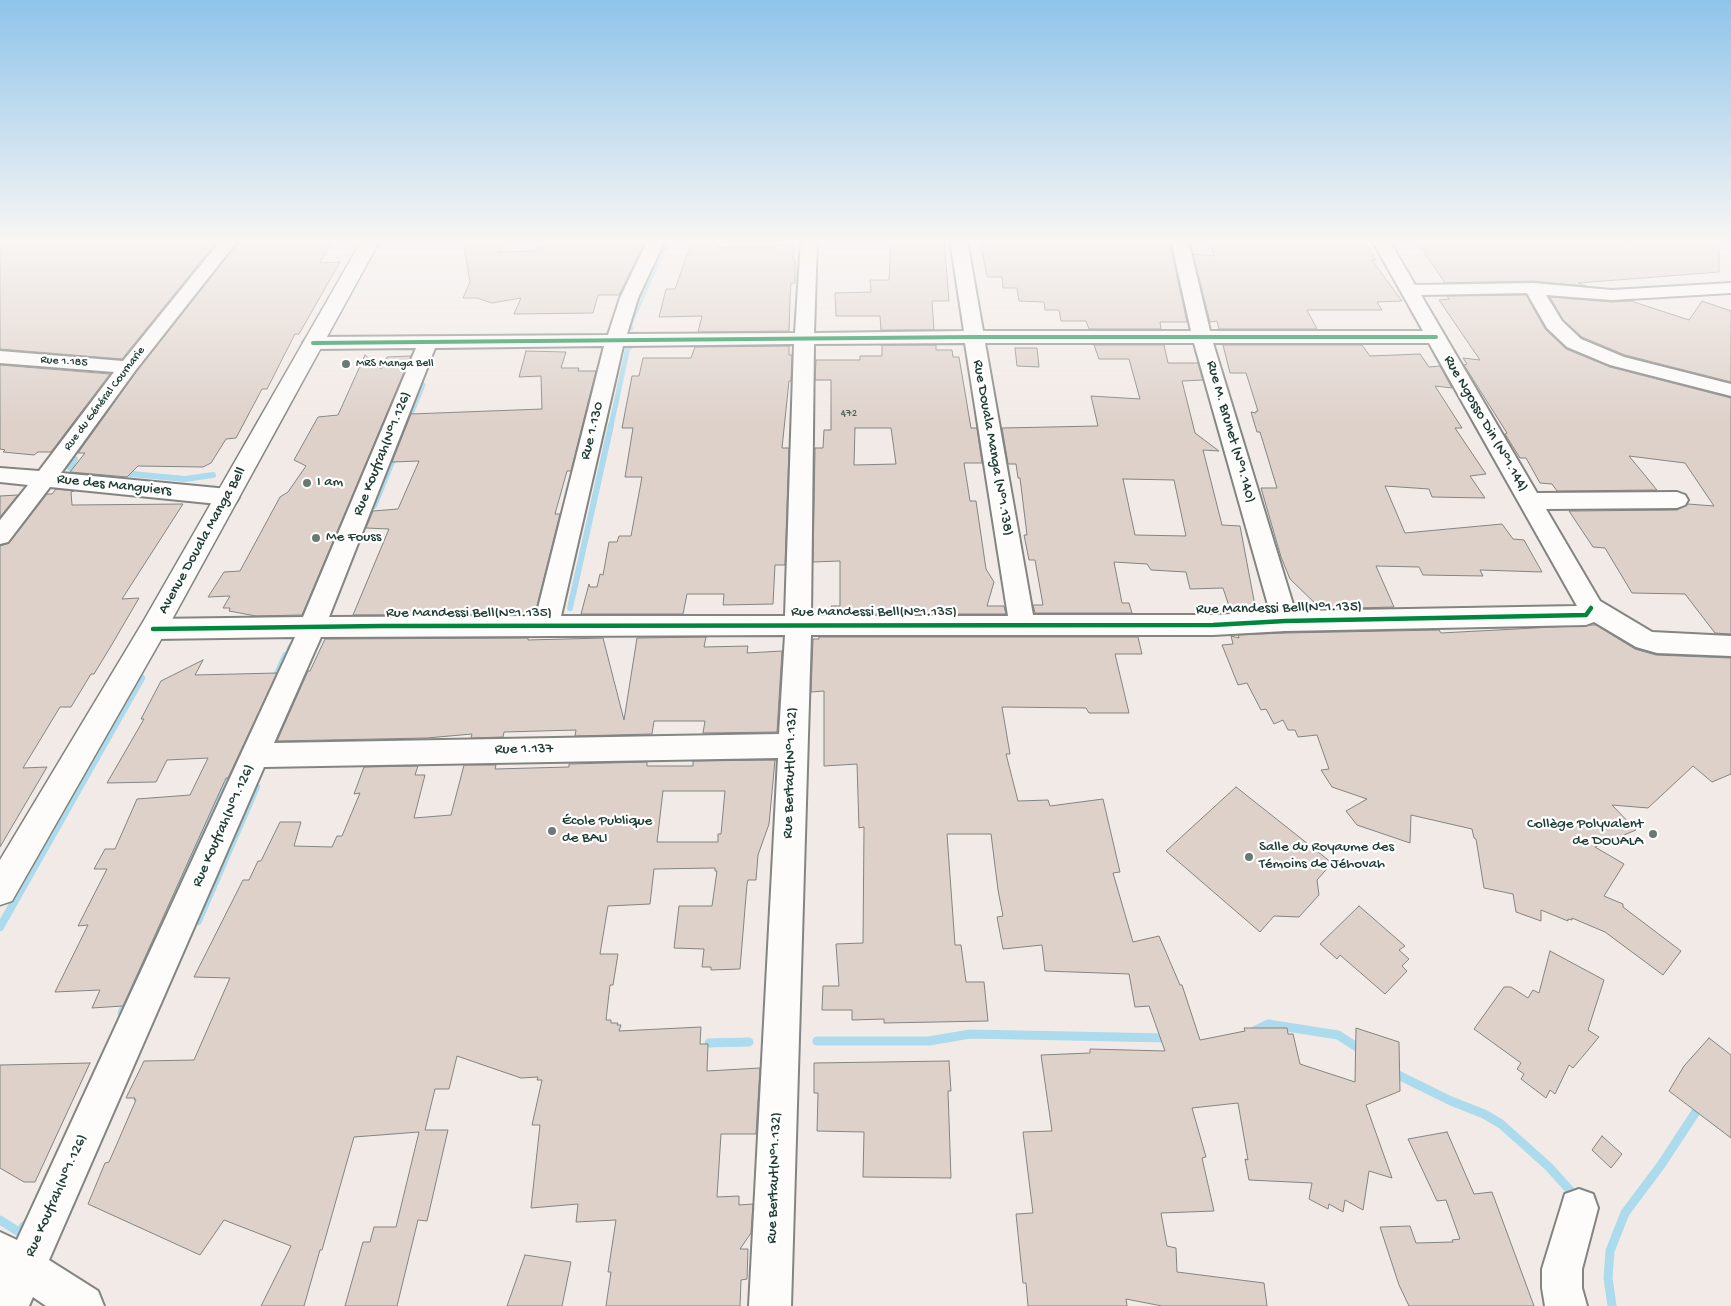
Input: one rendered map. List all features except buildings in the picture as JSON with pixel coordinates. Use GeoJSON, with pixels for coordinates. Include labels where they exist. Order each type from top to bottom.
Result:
{"type":"FeatureCollection","features":[{"type":"Feature","properties":{"kind":"street","name":"Rue du Général Cournarie"},"geometry":{"type":"LineString","coordinates":[[0,536],[128,367],[181,301]]}},
{"type":"Feature","properties":{"kind":"street","name":"Avenue Douala Manga Bell"},"geometry":{"type":"LineString","coordinates":[[0,890],[228,498],[337,301]]}},
{"type":"Feature","properties":{"kind":"street","name":"Rue 1.130"},"geometry":{"type":"LineString","coordinates":[[546,626],[615,341],[628,301]]}},
{"type":"Feature","properties":{"kind":"street","name":"Rue Bertaut(N°1.132)"},"geometry":{"type":"LineString","coordinates":[[770,1306],[798,625],[806,301]]}},
{"type":"Feature","properties":{"kind":"street","name":"Rue Douala Manga (N°1.138)"},"geometry":{"type":"LineString","coordinates":[[967,301],[1022,625]]}},
{"type":"Feature","properties":{"kind":"street","name":"Rue M. Brunet (N°1.140)"},"geometry":{"type":"LineString","coordinates":[[1193,301],[1202,338],[1285,621]]}},
{"type":"Feature","properties":{"kind":"street","name":"Rue Ngosso Din (N°1.144)"},"geometry":{"type":"LineString","coordinates":[[1416,301],[1591,608]]}},
{"type":"Feature","properties":{"kind":"street"},"geometry":{"type":"LineString","coordinates":[[1541,301],[1554,324],[1574,343],[1617,361],[1731,390]]}},
{"type":"Feature","properties":{"kind":"street"},"geometry":{"type":"LineString","coordinates":[[313,343],[973,337],[1436,337]]}},
{"type":"Feature","properties":{"kind":"street","name":"Rue Koufrah(N°1.126)"},"geometry":{"type":"LineString","coordinates":[[8,1306],[12,1260],[256,755],[312,627],[428,342]]}},
{"type":"Feature","properties":{"kind":"street","name":"Rue 1.185"},"geometry":{"type":"LineString","coordinates":[[0,357],[128,367]]}},
{"type":"Feature","properties":{"kind":"street","name":"Rue des Manguiers"},"geometry":{"type":"LineString","coordinates":[[0,475],[228,498]]}},
{"type":"Feature","properties":{"kind":"street"},"geometry":{"type":"LineString","coordinates":[[1529,501],[1677,500]]}},
{"type":"Feature","properties":{"kind":"street"},"geometry":{"type":"LineString","coordinates":[[1591,608],[1651,641],[1731,646]]}},
{"type":"Feature","properties":{"kind":"street","name":"Rue Mandessi Bell(N°1.135)"},"geometry":{"type":"LineString","coordinates":[[153,629],[798,625],[1214,625],[1285,621],[1586,615],[1591,608]]}},
{"type":"Feature","properties":{"kind":"street","name":"Rue 1.137"},"geometry":{"type":"LineString","coordinates":[[256,755],[792,746]]}},
{"type":"Feature","properties":{"kind":"street"},"geometry":{"type":"LineString","coordinates":[[1566,1306],[1562,1288],[1562,1269],[1579,1208]]}},
{"type":"Feature","properties":{"kind":"street"},"geometry":{"type":"LineString","coordinates":[[12,1260],[83,1306]]}},
{"type":"Feature","properties":{"kind":"waterway"},"geometry":{"type":"LineString","coordinates":[[631,328],[630,324],[640,301]]}},
{"type":"Feature","properties":{"kind":"waterway"},"geometry":{"type":"LineString","coordinates":[[611,426],[628,347],[630,347]]}},
{"type":"Feature","properties":{"kind":"waterway"},"geometry":{"type":"LineString","coordinates":[[406,426],[423,385]]}},
{"type":"Feature","properties":{"kind":"waterway"},"geometry":{"type":"LineString","coordinates":[[374,506],[407,425]]}},
{"type":"Feature","properties":{"kind":"waterway"},"geometry":{"type":"LineString","coordinates":[[570,608],[611,425]]}},
{"type":"Feature","properties":{"kind":"waterway"},"geometry":{"type":"LineString","coordinates":[[75,459],[70,468],[80,469]]}},
{"type":"Feature","properties":{"kind":"waterway"},"geometry":{"type":"LineString","coordinates":[[121,473],[185,479],[213,475]]}},
{"type":"Feature","properties":{"kind":"waterway"},"geometry":{"type":"LineString","coordinates":[[304,612],[344,520]]}},
{"type":"Feature","properties":{"kind":"waterway"},"geometry":{"type":"LineString","coordinates":[[286,658],[291,646]]}},
{"type":"Feature","properties":{"kind":"waterway"},"geometry":{"type":"LineString","coordinates":[[153,946],[286,656]]}},
{"type":"Feature","properties":{"kind":"waterway"},"geometry":{"type":"LineString","coordinates":[[0,927],[141,678]]}},
{"type":"Feature","properties":{"kind":"waterway"},"geometry":{"type":"LineString","coordinates":[[198,921],[256,787]]}},
{"type":"Feature","properties":{"kind":"waterway"},"geometry":{"type":"LineString","coordinates":[[122,1013],[153,945]]}},
{"type":"Feature","properties":{"kind":"waterway"},"geometry":{"type":"LineString","coordinates":[[1252,1032],[1268,1024],[1338,1035],[1363,1051]]}},
{"type":"Feature","properties":{"kind":"waterway"},"geometry":{"type":"LineString","coordinates":[[817,1041],[929,1041],[970,1034],[1168,1038]]}},
{"type":"Feature","properties":{"kind":"waterway"},"geometry":{"type":"LineString","coordinates":[[709,1043],[749,1042]]}},
{"type":"Feature","properties":{"kind":"waterway"},"geometry":{"type":"LineString","coordinates":[[1392,1072],[1451,1101],[1484,1114],[1501,1124],[1549,1167],[1576,1197]]}},
{"type":"Feature","properties":{"kind":"waterway"},"geometry":{"type":"LineString","coordinates":[[1612,1306],[1608,1278],[1610,1251],[1625,1213],[1661,1165],[1701,1104]]}},
{"type":"Feature","properties":{"kind":"waterway"},"geometry":{"type":"LineString","coordinates":[[0,1220],[19,1232],[25,1225]]}},
{"type":"Feature","properties":{"kind":"cycle path"},"geometry":{"type":"LineString","coordinates":[[313,343],[973,337],[1436,337]]}},
{"type":"Feature","properties":{"kind":"cycle path"},"geometry":{"type":"LineString","coordinates":[[153,629],[381,626],[1213,625],[1285,621],[1586,615],[1591,608]]}},
{"type":"Feature","properties":{"kind":"place","name":"MRS Manga Bell"},"geometry":{"type":"Point","coordinates":[346,364]}},
{"type":"Feature","properties":{"kind":"place","name":"I am"},"geometry":{"type":"Point","coordinates":[307,483]}},
{"type":"Feature","properties":{"kind":"place","name":"Me Fouss"},"geometry":{"type":"Point","coordinates":[316,538]}},
{"type":"Feature","properties":{"kind":"place","name":"École Publique de BALI"},"geometry":{"type":"Point","coordinates":[552,831]}},
{"type":"Feature","properties":{"kind":"place","name":"Collège Polyvalent de DOUALA"},"geometry":{"type":"Point","coordinates":[1653,834]}},
{"type":"Feature","properties":{"kind":"place","name":"Salle du Royaume des Témoins de Jéhovah"},"geometry":{"type":"Point","coordinates":[1249,857]}}]}
